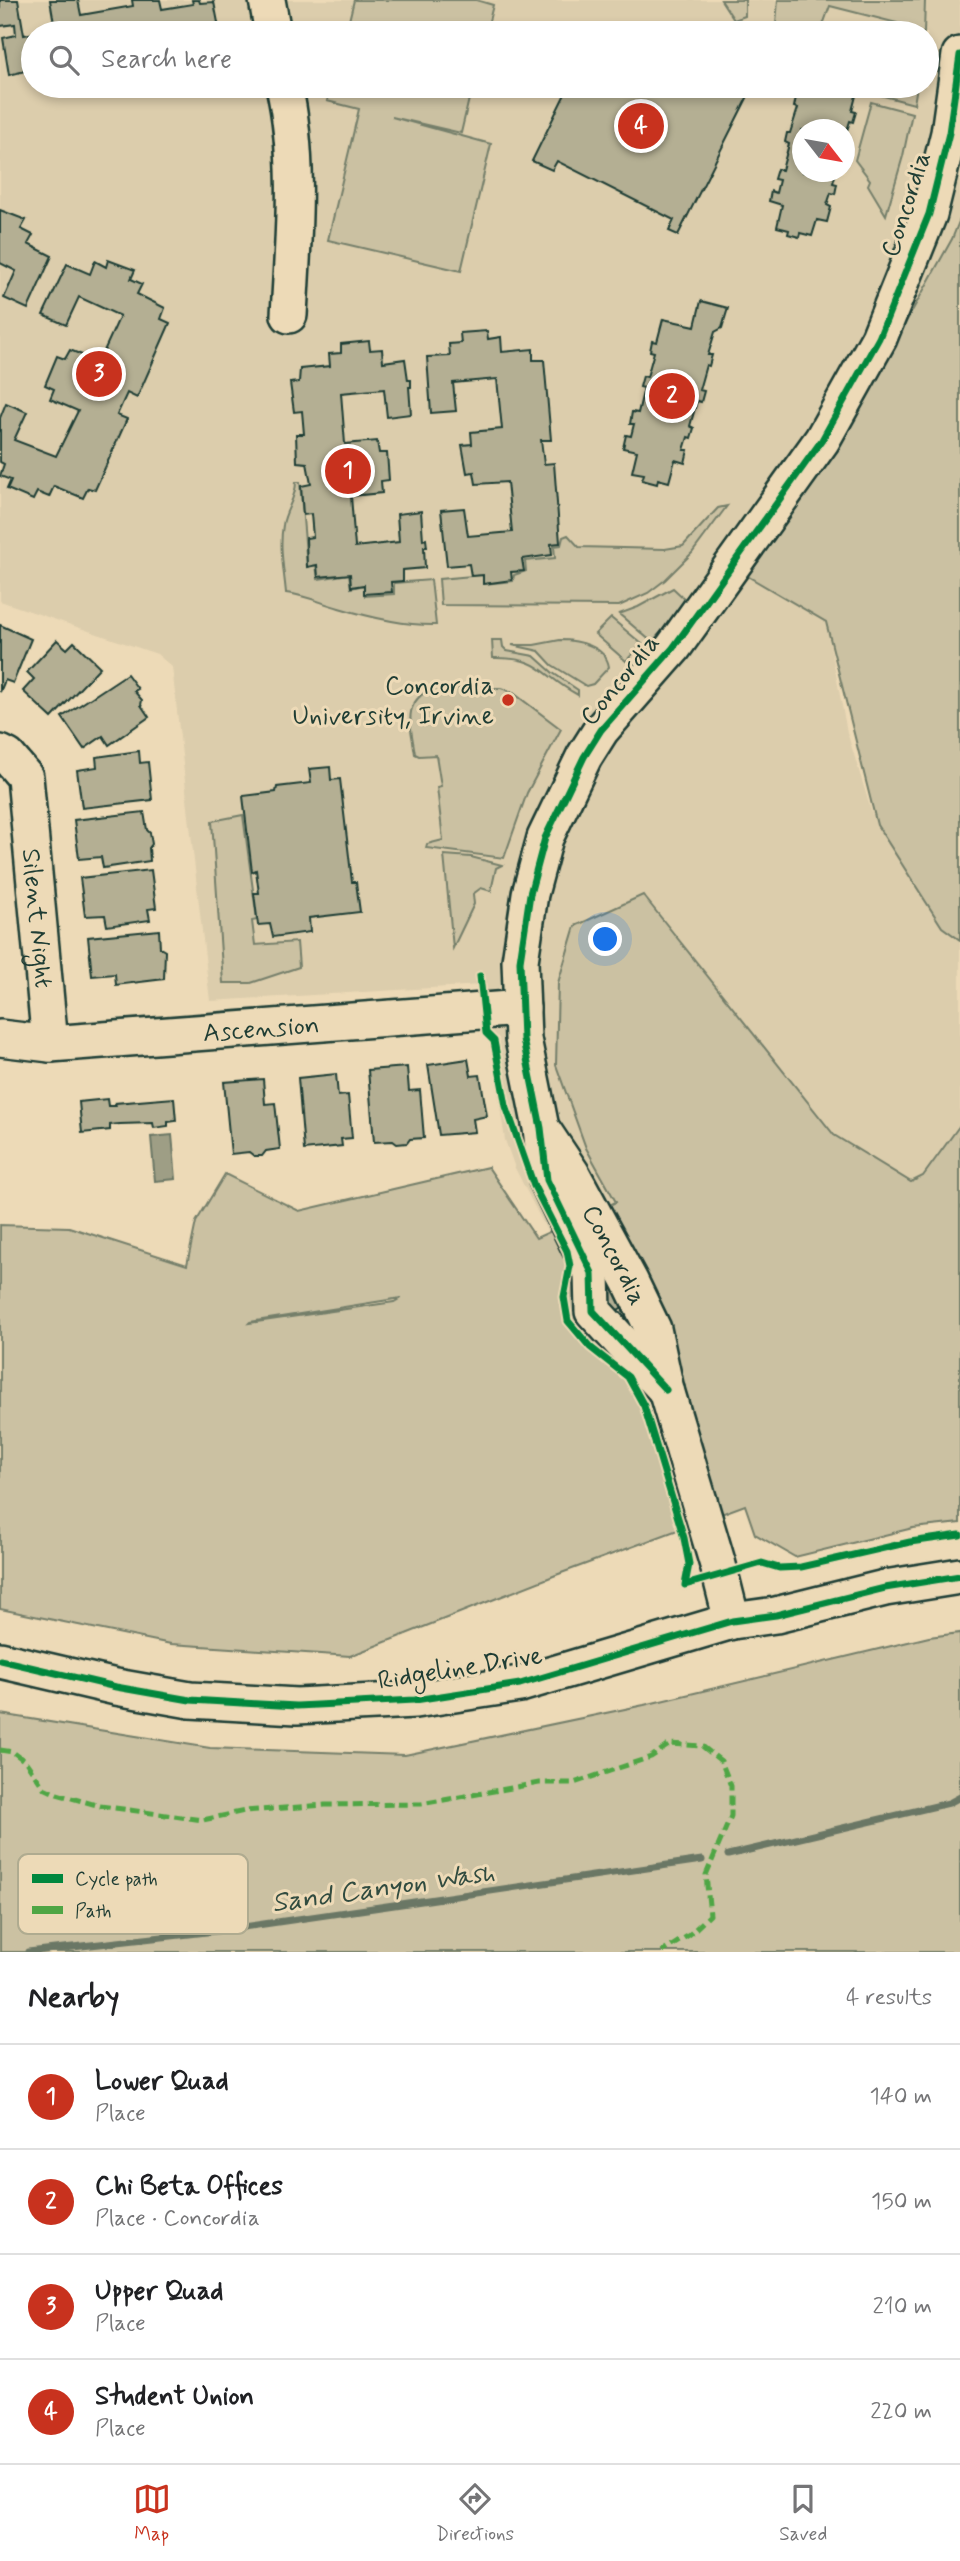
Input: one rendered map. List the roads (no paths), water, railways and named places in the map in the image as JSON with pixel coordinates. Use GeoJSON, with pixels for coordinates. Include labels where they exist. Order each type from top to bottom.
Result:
{"type":"FeatureCollection","features":[{"type":"Feature","properties":{"kind":"street"},"geometry":{"type":"LineString","coordinates":[[267,0],[271,21]]}},
{"type":"Feature","properties":{"kind":"street","name":"Concordia"},"geometry":{"type":"LineString","coordinates":[[666,1390],[593,1311],[592,1273],[547,1180],[541,1128],[523,1039],[520,961],[530,894],[545,838],[584,757],[601,730],[673,648],[814,451],[879,338],[929,215],[949,133],[960,55]]}},
{"type":"Feature","properties":{"kind":"street"},"geometry":{"type":"LineString","coordinates":[[286,98],[294,164],[295,213],[289,315]]}},
{"type":"Feature","properties":{"kind":"street","name":"Silent Night"},"geometry":{"type":"LineString","coordinates":[[4,755],[24,777],[50,1044]]}},
{"type":"Feature","properties":{"kind":"street","name":"Ascension"},"geometry":{"type":"LineString","coordinates":[[0,1038],[50,1044],[522,1008]]}},
{"type":"Feature","properties":{"kind":"street","name":"Concordia"},"geometry":{"type":"LineString","coordinates":[[541,1128],[572,1174],[653,1329],[666,1390],[732,1621]]}},
{"type":"Feature","properties":{"kind":"street","name":"Ridgeline Drive"},"geometry":{"type":"LineString","coordinates":[[0,1660],[117,1687],[191,1700],[298,1706],[415,1700],[520,1684],[732,1621],[776,1615],[886,1588],[960,1576]]}},
{"type":"Feature","properties":{"kind":"waterway","name":"Sand Canyon Wash"},"geometry":{"type":"LineString","coordinates":[[728,1855],[949,1803],[960,1797]]}},
{"type":"Feature","properties":{"kind":"waterway","name":"Sand Canyon Wash"},"geometry":{"type":"LineString","coordinates":[[248,1926],[702,1860]]}},
{"type":"Feature","properties":{"kind":"waterway","name":"Sand Canyon Wash"},"geometry":{"type":"LineString","coordinates":[[28,1952],[189,1934]]}},
{"type":"Feature","properties":{"kind":"place","name":"Student Union"},"geometry":{"type":"Point","coordinates":[641,126]}},
{"type":"Feature","properties":{"kind":"place","name":"Upper Quad"},"geometry":{"type":"Point","coordinates":[99,374]}},
{"type":"Feature","properties":{"kind":"place","name":"Chi Beta Offices"},"geometry":{"type":"Point","coordinates":[672,396]}},
{"type":"Feature","properties":{"kind":"place","name":"Lower Quad"},"geometry":{"type":"Point","coordinates":[348,471]}},
{"type":"Feature","properties":{"kind":"place","name":"Concordia University, Irvine"},"geometry":{"type":"Point","coordinates":[508,700]}}]}
